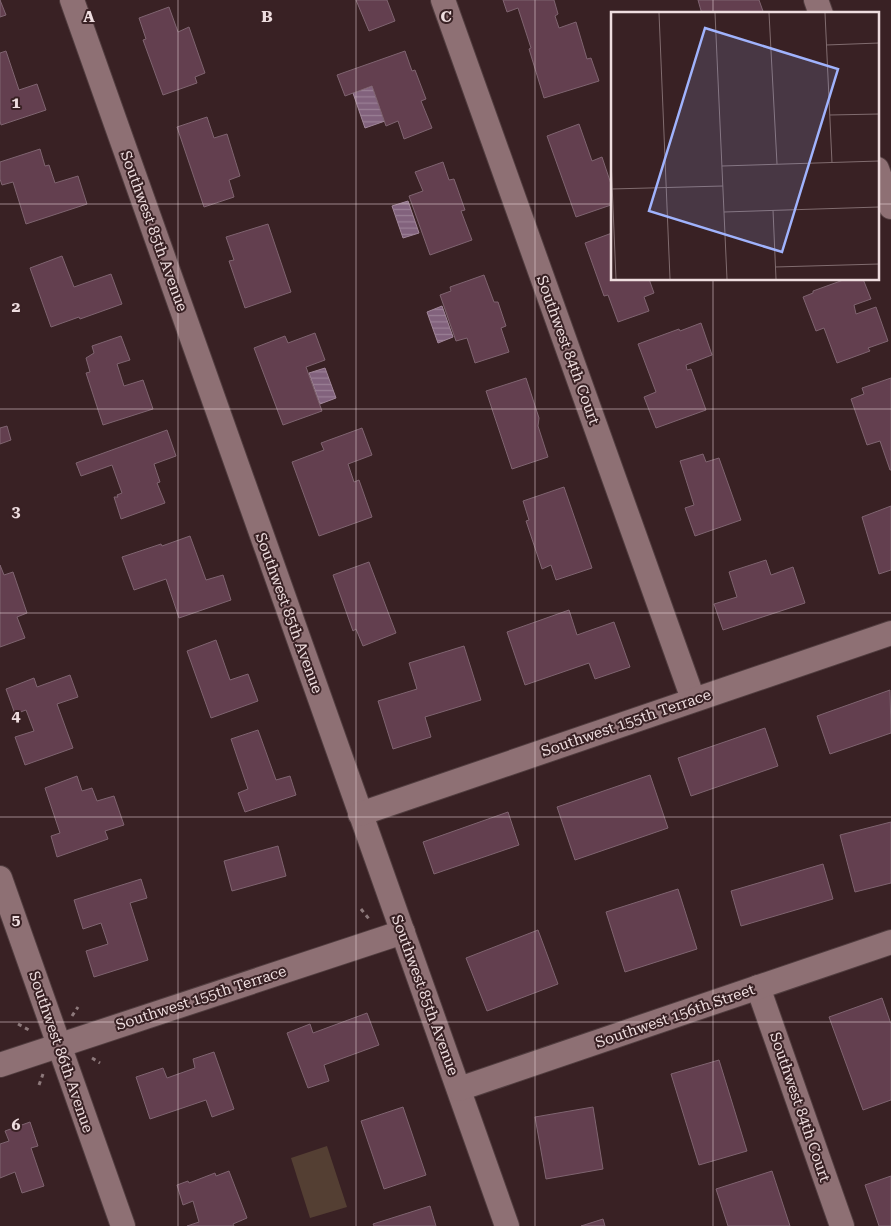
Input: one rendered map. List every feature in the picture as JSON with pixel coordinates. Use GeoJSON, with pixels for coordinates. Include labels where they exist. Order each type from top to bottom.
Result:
{"type":"FeatureCollection","features":[{"type":"Feature","properties":{"kind":"street","name":"Southwest 85th Avenue"},"geometry":{"type":"LineString","coordinates":[[72,0],[507,1226]]}},
{"type":"Feature","properties":{"kind":"street","name":"Southwest 84th Court"},"geometry":{"type":"LineString","coordinates":[[443,0],[693,699]]}},
{"type":"Feature","properties":{"kind":"street"},"geometry":{"type":"LineString","coordinates":[[816,0],[820,12]]}},
{"type":"Feature","properties":{"kind":"street"},"geometry":{"type":"LineString","coordinates":[[878,172],[891,207]]}},
{"type":"Feature","properties":{"kind":"street","name":"Southwest 155th Terrace"},"geometry":{"type":"LineString","coordinates":[[360,814],[891,633]]}},
{"type":"Feature","properties":{"kind":"street","name":"Southwest 86th Avenue"},"geometry":{"type":"LineString","coordinates":[[0,878],[123,1226]]}},
{"type":"Feature","properties":{"kind":"street","name":"Southwest 155th Terrace"},"geometry":{"type":"LineString","coordinates":[[0,1065],[403,932]]}},
{"type":"Feature","properties":{"kind":"street","name":"Southwest 156th Street"},"geometry":{"type":"LineString","coordinates":[[459,1089],[891,942]]}},
{"type":"Feature","properties":{"kind":"street","name":"Southwest 84th Court"},"geometry":{"type":"LineString","coordinates":[[758,987],[842,1226]]}},
{"type":"Feature","properties":{"kind":"path"},"geometry":{"type":"LineString","coordinates":[[361,909],[370,920]]}},
{"type":"Feature","properties":{"kind":"path"},"geometry":{"type":"LineString","coordinates":[[72,1017],[78,1006]]}},
{"type":"Feature","properties":{"kind":"path"},"geometry":{"type":"LineString","coordinates":[[18,1024],[29,1030]]}},
{"type":"Feature","properties":{"kind":"path"},"geometry":{"type":"LineString","coordinates":[[92,1058],[100,1063]]}},
{"type":"Feature","properties":{"kind":"path"},"geometry":{"type":"LineString","coordinates":[[38,1085],[44,1074]]}},
{"type":"Feature","properties":{"kind":"shaded area"},"geometry":{"type":"Polygon","coordinates":[[[372,86],[385,121],[365,128],[353,93],[372,86]]]}},
{"type":"Feature","properties":{"kind":"shaded area"},"geometry":{"type":"Polygon","coordinates":[[[408,201],[419,233],[403,238],[392,206],[408,201]]]}},
{"type":"Feature","properties":{"kind":"shaded area"},"geometry":{"type":"Polygon","coordinates":[[[442,306],[453,337],[438,343],[427,312],[442,306]]]}},
{"type":"Feature","properties":{"kind":"shaded area"},"geometry":{"type":"Polygon","coordinates":[[[325,368],[336,398],[320,404],[309,373],[325,368]]]}},
{"type":"Feature","properties":{"kind":"shaded area"},"geometry":{"type":"Polygon","coordinates":[[[327,1146],[347,1207],[310,1218],[291,1158],[327,1146]]]}},
{"type":"Feature","properties":{"kind":"building"},"geometry":{"type":"Polygon","coordinates":[[[0,0],[6,15],[0,17],[0,0]]]}},
{"type":"Feature","properties":{"kind":"building"},"geometry":{"type":"Polygon","coordinates":[[[356,0],[387,0],[395,21],[369,31],[356,0]]]}},
{"type":"Feature","properties":{"kind":"building"},"geometry":{"type":"Polygon","coordinates":[[[503,0],[554,0],[558,14],[555,16],[559,28],[576,22],[587,59],[591,58],[599,81],[544,98],[518,8],[507,12],[503,0]]]}},
{"type":"Feature","properties":{"kind":"building"},"geometry":{"type":"Polygon","coordinates":[[[698,0],[759,0],[763,12],[701,12],[698,0]]]}},
{"type":"Feature","properties":{"kind":"building"},"geometry":{"type":"Polygon","coordinates":[[[169,7],[178,32],[189,27],[205,73],[195,77],[197,83],[163,95],[143,40],[146,39],[139,18],[169,7]]]}},
{"type":"Feature","properties":{"kind":"building"},"geometry":{"type":"Polygon","coordinates":[[[6,51],[19,90],[37,84],[46,110],[1,125],[0,53],[6,51]]]}},
{"type":"Feature","properties":{"kind":"building"},"geometry":{"type":"Polygon","coordinates":[[[405,51],[412,71],[415,70],[426,99],[421,101],[432,128],[404,139],[398,121],[386,126],[372,86],[345,96],[337,75],[405,51]]]}},
{"type":"Feature","properties":{"kind":"building"},"geometry":{"type":"Polygon","coordinates":[[[207,117],[214,138],[227,134],[240,176],[229,180],[234,197],[204,207],[177,127],[207,117]]]}},
{"type":"Feature","properties":{"kind":"building"},"geometry":{"type":"Polygon","coordinates":[[[579,124],[592,161],[602,157],[611,184],[611,205],[576,217],[547,136],[579,124]]]}},
{"type":"Feature","properties":{"kind":"building"},"geometry":{"type":"Polygon","coordinates":[[[40,149],[45,166],[49,165],[55,183],[78,176],[87,204],[26,224],[13,182],[2,185],[0,162],[40,149]]]}},
{"type":"Feature","properties":{"kind":"building"},"geometry":{"type":"Polygon","coordinates":[[[443,162],[449,180],[454,179],[465,210],[461,211],[472,240],[430,255],[409,196],[423,191],[415,172],[443,162]]]}},
{"type":"Feature","properties":{"kind":"building"},"geometry":{"type":"Polygon","coordinates":[[[268,224],[291,292],[245,308],[229,261],[234,260],[226,237],[268,224]]]}},
{"type":"Feature","properties":{"kind":"building"},"geometry":{"type":"Polygon","coordinates":[[[611,233],[611,280],[649,280],[654,293],[644,297],[649,311],[618,322],[608,295],[604,296],[585,243],[611,233]]]}},
{"type":"Feature","properties":{"kind":"building"},"geometry":{"type":"Polygon","coordinates":[[[62,256],[74,287],[111,274],[122,304],[51,327],[30,268],[62,256]]]}},
{"type":"Feature","properties":{"kind":"building"},"geometry":{"type":"Polygon","coordinates":[[[484,275],[494,302],[498,302],[506,326],[501,328],[509,352],[475,363],[467,338],[456,341],[440,295],[451,291],[450,287],[484,275]]]}},
{"type":"Feature","properties":{"kind":"building"},"geometry":{"type":"Polygon","coordinates":[[[843,280],[863,280],[871,299],[854,305],[856,314],[876,307],[888,341],[868,348],[870,351],[837,363],[824,328],[816,331],[803,297],[813,293],[813,291],[843,280]]]}},
{"type":"Feature","properties":{"kind":"building"},"geometry":{"type":"Polygon","coordinates":[[[701,323],[712,355],[686,365],[687,370],[691,369],[706,410],[656,428],[644,397],[656,392],[638,344],[701,323]]]}},
{"type":"Feature","properties":{"kind":"building"},"geometry":{"type":"Polygon","coordinates":[[[315,333],[325,360],[306,367],[322,411],[283,425],[254,348],[285,336],[288,343],[315,333]]]}},
{"type":"Feature","properties":{"kind":"building"},"geometry":{"type":"Polygon","coordinates":[[[121,336],[130,360],[117,364],[124,386],[143,380],[153,409],[103,425],[86,373],[90,372],[86,358],[94,353],[92,346],[121,336]]]}},
{"type":"Feature","properties":{"kind":"building"},"geometry":{"type":"Polygon","coordinates":[[[526,378],[539,418],[538,426],[548,457],[512,469],[486,391],[526,378]]]}},
{"type":"Feature","properties":{"kind":"building"},"geometry":{"type":"Polygon","coordinates":[[[891,378],[890,470],[880,441],[867,445],[851,399],[864,394],[862,388],[891,378]]]}},
{"type":"Feature","properties":{"kind":"building"},"geometry":{"type":"Polygon","coordinates":[[[7,426],[11,440],[0,444],[0,428],[7,426]]]}},
{"type":"Feature","properties":{"kind":"building"},"geometry":{"type":"Polygon","coordinates":[[[362,428],[372,455],[348,464],[354,482],[359,480],[372,517],[319,536],[292,462],[324,450],[321,443],[362,428]]]}},
{"type":"Feature","properties":{"kind":"building"},"geometry":{"type":"Polygon","coordinates":[[[167,430],[176,456],[154,464],[160,482],[157,483],[165,503],[121,519],[114,497],[118,497],[117,495],[122,493],[112,465],[81,476],[76,463],[167,430]]]}},
{"type":"Feature","properties":{"kind":"building"},"geometry":{"type":"Polygon","coordinates":[[[703,454],[706,462],[719,458],[741,520],[695,536],[685,508],[694,505],[680,461],[703,454]]]}},
{"type":"Feature","properties":{"kind":"building"},"geometry":{"type":"Polygon","coordinates":[[[564,487],[592,568],[556,580],[551,565],[542,569],[526,521],[529,520],[523,501],[564,487]]]}},
{"type":"Feature","properties":{"kind":"building"},"geometry":{"type":"Polygon","coordinates":[[[891,506],[891,570],[879,574],[862,517],[891,506]]]}},
{"type":"Feature","properties":{"kind":"building"},"geometry":{"type":"Polygon","coordinates":[[[190,536],[206,580],[223,575],[231,600],[179,618],[166,579],[134,590],[122,557],[190,536]]]}},
{"type":"Feature","properties":{"kind":"building"},"geometry":{"type":"Polygon","coordinates":[[[766,560],[771,575],[793,567],[805,603],[723,630],[714,604],[737,597],[729,572],[766,560]]]}},
{"type":"Feature","properties":{"kind":"building"},"geometry":{"type":"Polygon","coordinates":[[[369,562],[396,633],[363,646],[356,629],[353,631],[333,575],[369,562]]]}},
{"type":"Feature","properties":{"kind":"building"},"geometry":{"type":"Polygon","coordinates":[[[0,565],[4,575],[13,572],[27,613],[17,617],[25,638],[0,647],[0,565]]]}},
{"type":"Feature","properties":{"kind":"building"},"geometry":{"type":"Polygon","coordinates":[[[569,610],[577,635],[614,622],[630,667],[595,679],[589,663],[525,685],[507,632],[569,610]]]}},
{"type":"Feature","properties":{"kind":"building"},"geometry":{"type":"Polygon","coordinates":[[[216,640],[230,680],[248,674],[258,701],[211,718],[187,651],[216,640]]]}},
{"type":"Feature","properties":{"kind":"building"},"geometry":{"type":"Polygon","coordinates":[[[464,646],[481,700],[425,717],[431,737],[393,749],[378,701],[417,689],[409,663],[464,646]]]}},
{"type":"Feature","properties":{"kind":"building"},"geometry":{"type":"Polygon","coordinates":[[[70,675],[78,697],[57,704],[73,748],[25,765],[15,737],[34,731],[26,710],[15,714],[6,689],[34,678],[37,687],[70,675]]]}},
{"type":"Feature","properties":{"kind":"building"},"geometry":{"type":"Polygon","coordinates":[[[890,690],[891,733],[830,754],[817,716],[890,690]]]}},
{"type":"Feature","properties":{"kind":"building"},"geometry":{"type":"Polygon","coordinates":[[[765,728],[778,766],[691,796],[678,758],[765,728]]]}},
{"type":"Feature","properties":{"kind":"building"},"geometry":{"type":"Polygon","coordinates":[[[258,730],[276,780],[290,776],[296,795],[245,812],[238,793],[248,789],[231,739],[258,730]]]}},
{"type":"Feature","properties":{"kind":"building"},"geometry":{"type":"Polygon","coordinates":[[[650,775],[668,828],[575,860],[557,807],[650,775]]]}},
{"type":"Feature","properties":{"kind":"building"},"geometry":{"type":"Polygon","coordinates":[[[77,776],[82,791],[92,788],[97,801],[114,796],[124,825],[105,831],[108,839],[57,857],[51,836],[60,833],[45,788],[77,776]]]}},
{"type":"Feature","properties":{"kind":"building"},"geometry":{"type":"Polygon","coordinates":[[[508,812],[519,845],[434,874],[423,842],[508,812]]]}},
{"type":"Feature","properties":{"kind":"building"},"geometry":{"type":"Polygon","coordinates":[[[891,822],[891,883],[855,892],[840,835],[891,822]]]}},
{"type":"Feature","properties":{"kind":"building"},"geometry":{"type":"Polygon","coordinates":[[[278,846],[286,876],[232,891],[224,861],[278,846]]]}},
{"type":"Feature","properties":{"kind":"building"},"geometry":{"type":"Polygon","coordinates":[[[823,864],[833,899],[741,926],[731,891],[823,864]]]}},
{"type":"Feature","properties":{"kind":"building"},"geometry":{"type":"Polygon","coordinates":[[[141,879],[147,898],[130,903],[148,960],[94,977],[86,951],[108,944],[101,923],[83,929],[74,900],[141,879]]]}},
{"type":"Feature","properties":{"kind":"building"},"geometry":{"type":"Polygon","coordinates":[[[678,889],[697,949],[625,972],[606,912],[678,889]]]}},
{"type":"Feature","properties":{"kind":"building"},"geometry":{"type":"Polygon","coordinates":[[[538,930],[558,984],[487,1011],[466,958],[538,930]]]}},
{"type":"Feature","properties":{"kind":"building"},"geometry":{"type":"Polygon","coordinates":[[[882,998],[891,1024],[891,1100],[863,1110],[829,1017],[882,998]]]}},
{"type":"Feature","properties":{"kind":"building"},"geometry":{"type":"Polygon","coordinates":[[[367,1013],[379,1045],[324,1065],[329,1081],[308,1088],[287,1033],[310,1024],[313,1033],[367,1013]]]}},
{"type":"Feature","properties":{"kind":"building"},"geometry":{"type":"Polygon","coordinates":[[[214,1052],[234,1109],[212,1117],[206,1100],[150,1119],[136,1077],[163,1068],[167,1078],[195,1068],[193,1059],[214,1052]]]}},
{"type":"Feature","properties":{"kind":"building"},"geometry":{"type":"Polygon","coordinates":[[[719,1060],[747,1151],[699,1165],[671,1074],[719,1060]]]}},
{"type":"Feature","properties":{"kind":"building"},"geometry":{"type":"Polygon","coordinates":[[[403,1107],[426,1175],[384,1189],[361,1121],[403,1107]]]}},
{"type":"Feature","properties":{"kind":"building"},"geometry":{"type":"Polygon","coordinates":[[[593,1107],[603,1169],[546,1179],[535,1117],[593,1107]]]}},
{"type":"Feature","properties":{"kind":"building"},"geometry":{"type":"Polygon","coordinates":[[[30,1122],[38,1146],[31,1148],[44,1186],[22,1193],[15,1172],[0,1178],[0,1144],[9,1141],[5,1131],[30,1122]]]}},
{"type":"Feature","properties":{"kind":"building"},"geometry":{"type":"Polygon","coordinates":[[[229,1171],[247,1218],[233,1224],[234,1226],[187,1226],[199,1222],[193,1201],[183,1205],[177,1185],[188,1181],[189,1183],[215,1173],[216,1176],[229,1171]]]}},
{"type":"Feature","properties":{"kind":"building"},"geometry":{"type":"Polygon","coordinates":[[[772,1171],[790,1226],[728,1226],[716,1189],[772,1171]]]}},
{"type":"Feature","properties":{"kind":"building"},"geometry":{"type":"Polygon","coordinates":[[[891,1176],[891,1226],[879,1226],[865,1185],[891,1176]]]}},
{"type":"Feature","properties":{"kind":"building"},"geometry":{"type":"Polygon","coordinates":[[[430,1206],[436,1226],[374,1226],[373,1224],[430,1206]]]}},
{"type":"Feature","properties":{"kind":"building"},"geometry":{"type":"Polygon","coordinates":[[[603,1219],[605,1226],[581,1226],[603,1219]]]}}]}
